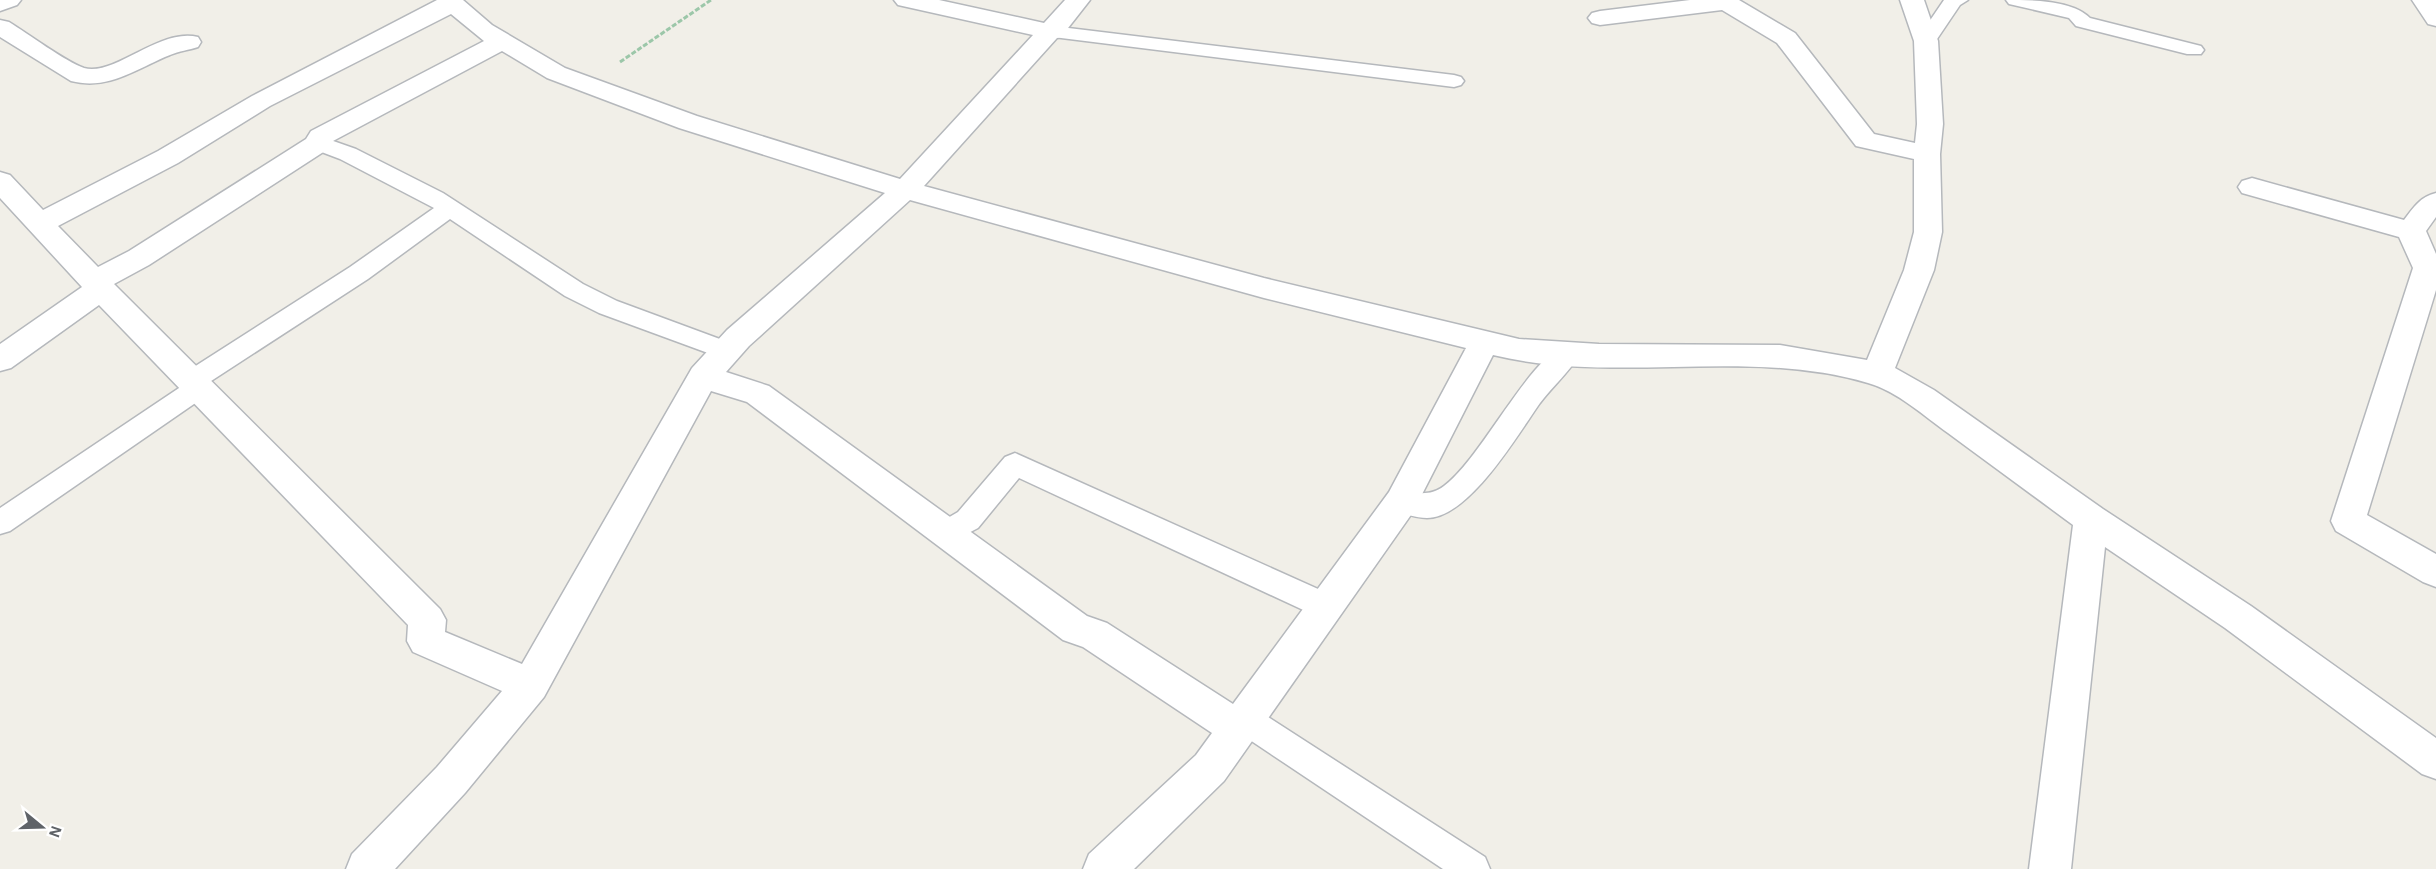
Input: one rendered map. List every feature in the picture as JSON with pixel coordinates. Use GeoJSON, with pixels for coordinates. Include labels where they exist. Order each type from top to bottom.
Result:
{"type":"FeatureCollection","features":[{"type":"Feature","properties":{"kind":"street"},"geometry":{"type":"LineString","coordinates":[[0,4],[9,0]]}},
{"type":"Feature","properties":{"kind":"street"},"geometry":{"type":"LineString","coordinates":[[906,0],[1052,32]]}},
{"type":"Feature","properties":{"kind":"street"},"geometry":{"type":"LineString","coordinates":[[367,869],[451,780],[530,685],[703,376],[727,351],[906,190],[1052,32],[1078,0]]}},
{"type":"Feature","properties":{"kind":"street"},"geometry":{"type":"LineString","coordinates":[[1877,374],[1919,270],[1928,232],[1927,154],[1930,124],[1926,41],[1912,0]]}},
{"type":"Feature","properties":{"kind":"street"},"geometry":{"type":"LineString","coordinates":[[2424,0],[2436,19]]}},
{"type":"Feature","properties":{"kind":"street"},"geometry":{"type":"LineString","coordinates":[[1600,18],[1723,1],[1786,38],[1865,140],[1927,154]]}},
{"type":"Feature","properties":{"kind":"street"},"geometry":{"type":"LineString","coordinates":[[41,223],[168,157],[261,101],[450,2],[483,30],[556,73],[688,122],[906,190],[1264,288],[1484,344],[1519,350],[1568,353],[1780,356],[1877,374],[1923,398],[2091,519],[2238,617],[2436,760]]}},
{"type":"Feature","properties":{"kind":"street"},"geometry":{"type":"LineString","coordinates":[[0,27],[80,76],[111,74],[162,49],[189,42]]}},
{"type":"Feature","properties":{"kind":"street"},"geometry":{"type":"LineString","coordinates":[[0,360],[98,285],[319,143],[320,137],[502,41]]}},
{"type":"Feature","properties":{"kind":"street"},"geometry":{"type":"LineString","coordinates":[[0,181],[98,285],[427,620],[426,641],[530,685]]}},
{"type":"Feature","properties":{"kind":"street"},"geometry":{"type":"LineString","coordinates":[[2252,187],[2411,231],[2432,269],[2348,521],[2436,572]]}},
{"type":"Feature","properties":{"kind":"street"},"geometry":{"type":"LineString","coordinates":[[2411,231],[2436,202]]}},
{"type":"Feature","properties":{"kind":"street"},"geometry":{"type":"LineString","coordinates":[[1104,869],[1210,768],[1240,723],[1401,502],[1484,344]]}},
{"type":"Feature","properties":{"kind":"street"},"geometry":{"type":"LineString","coordinates":[[703,376],[758,394],[944,534],[1076,629],[1094,634],[1240,723]]}},
{"type":"Feature","properties":{"kind":"street"},"geometry":{"type":"LineString","coordinates":[[2050,869],[2091,519]]}},
{"type":"Feature","properties":{"kind":"lane"},"geometry":{"type":"LineString","coordinates":[[1926,41],[1953,1],[1958,0]]}},
{"type":"Feature","properties":{"kind":"lane"},"geometry":{"type":"LineString","coordinates":[[2016,0],[2076,14],[2083,22],[2194,50]]}},
{"type":"Feature","properties":{"kind":"lane"},"geometry":{"type":"LineString","coordinates":[[1052,32],[1454,81]]}},
{"type":"Feature","properties":{"kind":"lane"},"geometry":{"type":"LineString","coordinates":[[319,143],[348,154],[450,208],[574,290],[608,307],[727,351]]}},
{"type":"Feature","properties":{"kind":"lane"},"geometry":{"type":"LineString","coordinates":[[0,523],[195,384],[359,273],[450,208]]}},
{"type":"Feature","properties":{"kind":"lane"},"geometry":{"type":"LineString","coordinates":[[1401,502],[1428,507],[1453,495],[1475,473],[1544,378],[1568,353]]}},
{"type":"Feature","properties":{"kind":"lane"},"geometry":{"type":"LineString","coordinates":[[944,534],[968,520],[1015,464],[1326,606]]}},
{"type":"Feature","properties":{"kind":"lane"},"geometry":{"type":"LineString","coordinates":[[1240,723],[1473,869]]}},
{"type":"Feature","properties":{"kind":"path"},"geometry":{"type":"LineString","coordinates":[[587,84],[711,0]]}}]}
